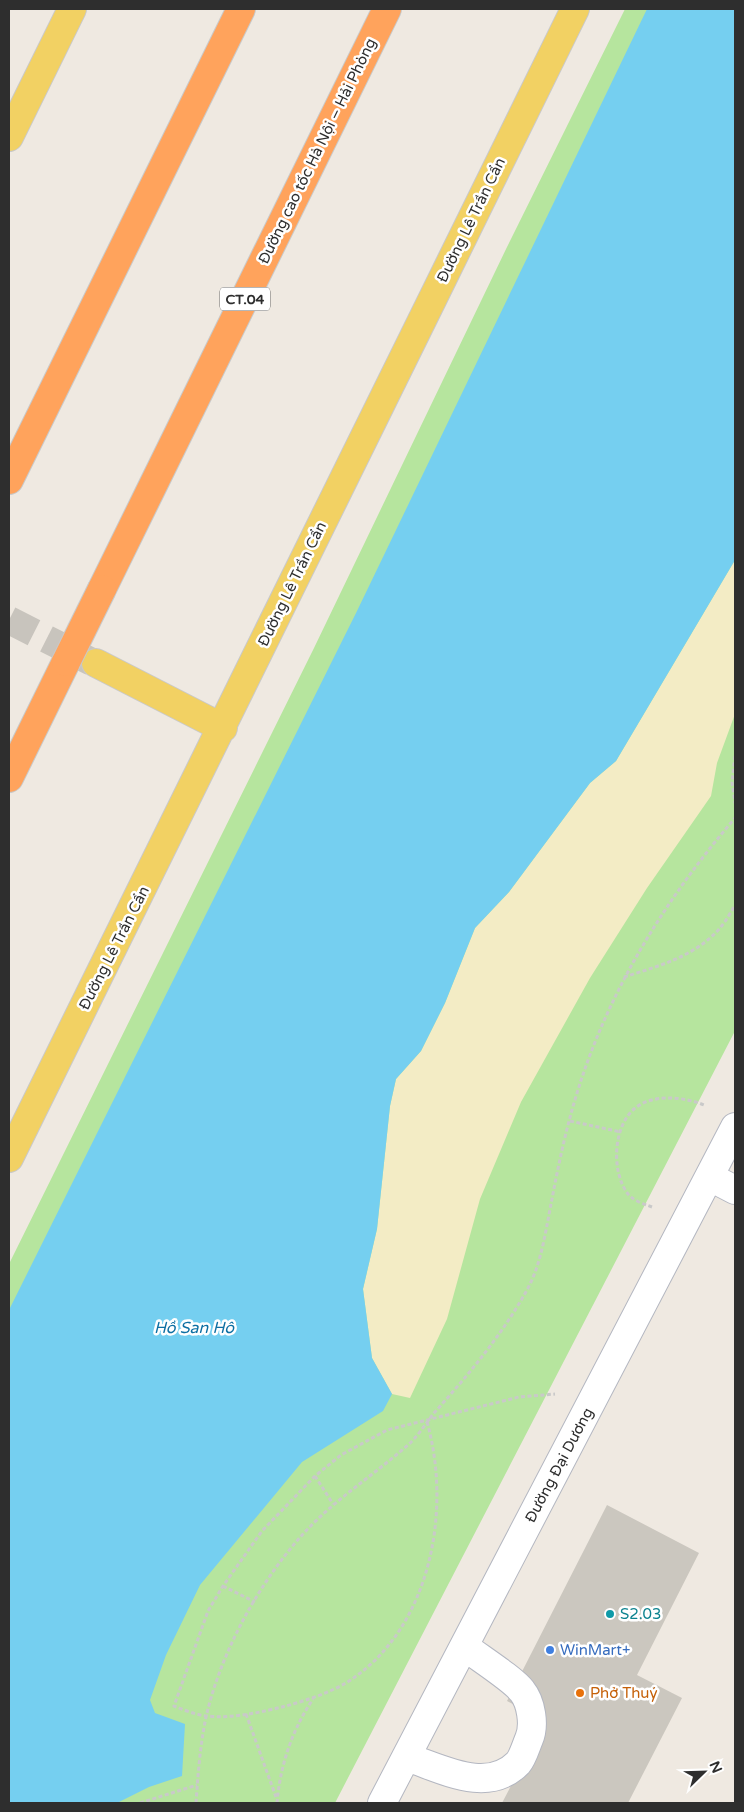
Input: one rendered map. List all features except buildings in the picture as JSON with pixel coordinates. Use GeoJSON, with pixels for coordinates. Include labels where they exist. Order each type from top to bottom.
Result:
{"type":"FeatureCollection","features":[{"type":"Feature","properties":{"kind":"highway"},"geometry":{"type":"LineString","coordinates":[[9,480],[241,9]]}},
{"type":"Feature","properties":{"kind":"highway","name":"Đường cao tốc Hà Nội – Hải Phòng"},"geometry":{"type":"LineString","coordinates":[[9,778],[387,9]]}},
{"type":"Feature","properties":{"kind":"main road"},"geometry":{"type":"LineString","coordinates":[[9,137],[72,9]]}},
{"type":"Feature","properties":{"kind":"main road","name":"Đường Lê Trần Cẩn"},"geometry":{"type":"LineString","coordinates":[[9,1158],[223,728],[575,9]]}},
{"type":"Feature","properties":{"kind":"main road"},"geometry":{"type":"LineString","coordinates":[[96,663],[223,728]]}},
{"type":"Feature","properties":{"kind":"street","name":"Đường Đại Dương"},"geometry":{"type":"LineString","coordinates":[[382,1803],[735,1127]]}},
{"type":"Feature","properties":{"kind":"street"},"geometry":{"type":"LineString","coordinates":[[710,1177],[735,1190]]}},
{"type":"Feature","properties":{"kind":"street"},"geometry":{"type":"LineString","coordinates":[[406,1756],[472,1779],[487,1780],[503,1773],[519,1762],[531,1734],[531,1709],[522,1691],[464,1646]]}},
{"type":"Feature","properties":{"kind":"path"},"geometry":{"type":"LineString","coordinates":[[735,756],[732,782],[735,803]]}},
{"type":"Feature","properties":{"kind":"path"},"geometry":{"type":"LineString","coordinates":[[196,1803],[197,1768],[206,1716],[217,1680],[239,1629],[269,1579],[302,1536],[333,1504],[411,1442],[504,1328],[529,1285],[544,1240],[558,1167],[570,1121],[594,1044],[623,977],[670,902],[708,850],[735,818]]}},
{"type":"Feature","properties":{"kind":"path"},"geometry":{"type":"LineString","coordinates":[[623,977],[668,963],[694,950],[720,928],[735,905]]}},
{"type":"Feature","properties":{"kind":"path"},"geometry":{"type":"LineString","coordinates":[[652,1207],[639,1202],[628,1194],[621,1176],[617,1159],[623,1124],[635,1108],[654,1100],[672,1098],[691,1100],[704,1105]]}},
{"type":"Feature","properties":{"kind":"path"},"geometry":{"type":"LineString","coordinates":[[570,1121],[621,1132]]}},
{"type":"Feature","properties":{"kind":"path"},"geometry":{"type":"LineString","coordinates":[[427,1422],[433,1445],[438,1488],[436,1531],[427,1570],[409,1615],[379,1656],[349,1681],[313,1698],[271,1710],[246,1714],[206,1716],[174,1706],[208,1611],[223,1586],[262,1531],[315,1476],[341,1455],[387,1430],[427,1422],[520,1397],[555,1394]]}},
{"type":"Feature","properties":{"kind":"path"},"geometry":{"type":"LineString","coordinates":[[315,1476],[333,1504]]}},
{"type":"Feature","properties":{"kind":"path"},"geometry":{"type":"LineString","coordinates":[[223,1586],[255,1602]]}},
{"type":"Feature","properties":{"kind":"path"},"geometry":{"type":"LineString","coordinates":[[277,1801],[288,1747],[299,1720],[313,1698]]}},
{"type":"Feature","properties":{"kind":"path"},"geometry":{"type":"LineString","coordinates":[[246,1714],[277,1801]]}},
{"type":"Feature","properties":{"kind":"path"},"geometry":{"type":"LineString","coordinates":[[140,1803],[197,1785]]}},
{"type":"Feature","properties":{"kind":"green space","name":"Hồ San Hô"},"geometry":{"type":"Polygon","coordinates":[[[625,9],[735,9],[735,1031],[335,1803],[9,1803],[9,1264],[314,648],[507,247],[625,9]]]}},
{"type":"Feature","properties":{"kind":"sand"},"geometry":{"type":"Polygon","coordinates":[[[735,560],[735,714],[717,763],[711,796],[647,888],[590,978],[521,1102],[480,1199],[447,1319],[410,1398],[392,1394],[372,1358],[363,1289],[377,1229],[390,1106],[396,1079],[421,1051],[445,1003],[475,928],[509,892],[590,783],[616,761],[735,560]]]}},
{"type":"Feature","properties":{"kind":"water","name":"Hồ San Hô"},"geometry":{"type":"Polygon","coordinates":[[[647,9],[735,9],[735,560],[616,761],[590,783],[509,892],[475,928],[445,1003],[421,1051],[396,1079],[390,1106],[377,1229],[363,1289],[372,1358],[392,1394],[383,1411],[302,1462],[200,1585],[166,1655],[150,1700],[155,1713],[185,1724],[182,1776],[149,1787],[117,1803],[9,1803],[9,1310],[357,611],[647,9]]]}},
{"type":"Feature","properties":{"kind":"tunnel"},"geometry":{"type":"LineString","coordinates":[[9,620],[92,662]]}},
{"type":"Feature","properties":{"kind":"place","name":"S2.03"},"geometry":{"type":"Point","coordinates":[610,1614]}},
{"type":"Feature","properties":{"kind":"place","name":"WinMart+"},"geometry":{"type":"Point","coordinates":[550,1650]}},
{"type":"Feature","properties":{"kind":"place","name":"Phở Thuý"},"geometry":{"type":"Point","coordinates":[580,1693]}}]}
